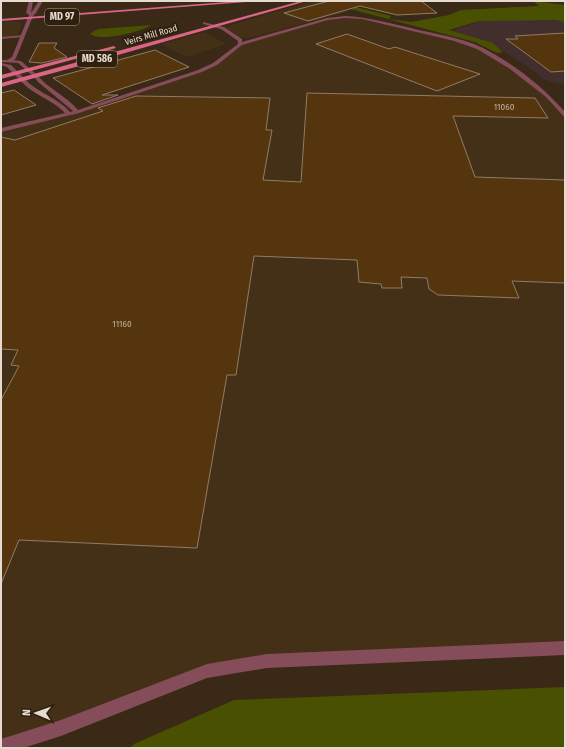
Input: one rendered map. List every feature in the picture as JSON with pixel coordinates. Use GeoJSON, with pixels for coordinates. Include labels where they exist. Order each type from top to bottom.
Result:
{"type":"FeatureCollection","features":[{"type":"Feature","properties":{"kind":"main road","name":"MD 97"},"geometry":{"type":"LineString","coordinates":[[1,20],[212,3],[256,1]]}},
{"type":"Feature","properties":{"kind":"main road","name":"Veirs Mill Road"},"geometry":{"type":"LineString","coordinates":[[1,85],[305,1]]}},
{"type":"Feature","properties":{"kind":"main road"},"geometry":{"type":"LineString","coordinates":[[212,3],[245,7]]}},
{"type":"Feature","properties":{"kind":"main road","name":"MD 97"},"geometry":{"type":"LineString","coordinates":[[1,16],[30,17]]}},
{"type":"Feature","properties":{"kind":"main road"},"geometry":{"type":"LineString","coordinates":[[198,24],[216,20]]}},
{"type":"Feature","properties":{"kind":"main road","name":"Veirs Mill Road"},"geometry":{"type":"LineString","coordinates":[[1,77],[122,45]]}},
{"type":"Feature","properties":{"kind":"street"},"geometry":{"type":"LineString","coordinates":[[30,17],[28,13],[32,1]]}},
{"type":"Feature","properties":{"kind":"street"},"geometry":{"type":"LineString","coordinates":[[9,61],[14,58],[30,17],[35,12],[41,1]]}},
{"type":"Feature","properties":{"kind":"street"},"geometry":{"type":"LineString","coordinates":[[1,130],[77,112],[200,71],[215,64],[240,44],[328,19],[351,17],[370,19],[455,40],[479,48],[512,68],[548,96],[565,116]]}},
{"type":"Feature","properties":{"kind":"street"},"geometry":{"type":"LineString","coordinates":[[204,23],[222,28],[240,40],[240,44]]}},
{"type":"Feature","properties":{"kind":"street"},"geometry":{"type":"LineString","coordinates":[[212,26],[213,30],[216,32]]}},
{"type":"Feature","properties":{"kind":"street"},"geometry":{"type":"LineString","coordinates":[[3,38],[23,36]]}},
{"type":"Feature","properties":{"kind":"street"},"geometry":{"type":"LineString","coordinates":[[233,43],[240,44]]}},
{"type":"Feature","properties":{"kind":"street"},"geometry":{"type":"LineString","coordinates":[[1,61],[19,62],[42,83],[69,102],[77,112]]}},
{"type":"Feature","properties":{"kind":"street"},"geometry":{"type":"LineString","coordinates":[[1,64],[9,66],[33,91],[65,108],[69,114]]}},
{"type":"Feature","properties":{"kind":"street"},"geometry":{"type":"LineString","coordinates":[[1,747],[61,728],[207,671],[267,661],[565,648]]}},
{"type":"Feature","properties":{"kind":"shaded area"},"geometry":{"type":"Polygon","coordinates":[[[312,1],[318,1],[347,10],[348,12],[248,38],[242,38],[225,27],[312,1]]]}},
{"type":"Feature","properties":{"kind":"shaded area"},"geometry":{"type":"Polygon","coordinates":[[[564,16],[565,85],[542,79],[534,71],[492,44],[449,32],[480,21],[564,16]]]}},
{"type":"Feature","properties":{"kind":"shaded area"},"geometry":{"type":"Polygon","coordinates":[[[351,17],[370,19],[479,48],[512,68],[548,96],[565,116],[565,648],[207,671],[1,747],[1,130],[77,112],[200,71],[215,64],[240,44],[328,19],[351,17]]]}},
{"type":"Feature","properties":{"kind":"shaded area"},"geometry":{"type":"Polygon","coordinates":[[[18,21],[22,23],[18,36],[1,37],[1,22],[18,21]]]}},
{"type":"Feature","properties":{"kind":"shaded area"},"geometry":{"type":"Polygon","coordinates":[[[204,32],[227,44],[187,57],[161,44],[204,32]]]}},
{"type":"Feature","properties":{"kind":"green space"},"geometry":{"type":"Polygon","coordinates":[[[533,1],[565,5],[565,23],[557,20],[479,21],[449,30],[493,43],[503,52],[497,53],[475,42],[339,6],[339,3],[391,16],[389,19],[411,22],[449,15],[461,10],[539,6],[533,1]]]}},
{"type":"Feature","properties":{"kind":"green space"},"geometry":{"type":"Polygon","coordinates":[[[151,25],[130,33],[111,37],[95,36],[90,34],[99,29],[151,25]]]}},
{"type":"Feature","properties":{"kind":"green space"},"geometry":{"type":"Polygon","coordinates":[[[565,687],[565,748],[130,748],[134,744],[234,700],[565,687]]]}},
{"type":"Feature","properties":{"kind":"building"},"geometry":{"type":"Polygon","coordinates":[[[329,1],[421,1],[437,13],[397,15],[360,6],[308,21],[284,13],[329,1]]]}},
{"type":"Feature","properties":{"kind":"building"},"geometry":{"type":"Polygon","coordinates":[[[565,33],[565,71],[551,72],[506,39],[518,39],[515,36],[565,33]]]}},
{"type":"Feature","properties":{"kind":"building"},"geometry":{"type":"Polygon","coordinates":[[[347,34],[389,49],[395,47],[480,74],[437,91],[316,44],[347,34]]]}},
{"type":"Feature","properties":{"kind":"building"},"geometry":{"type":"Polygon","coordinates":[[[39,43],[57,43],[54,48],[67,57],[42,63],[29,62],[39,43]]]}},
{"type":"Feature","properties":{"kind":"building"},"geometry":{"type":"Polygon","coordinates":[[[155,50],[189,67],[102,95],[118,95],[92,104],[53,78],[155,50]]]}},
{"type":"Feature","properties":{"kind":"building"},"geometry":{"type":"Polygon","coordinates":[[[14,90],[36,105],[1,115],[1,93],[14,90]]]}},
{"type":"Feature","properties":{"kind":"building"},"geometry":{"type":"Polygon","coordinates":[[[307,93],[535,98],[548,118],[453,116],[475,177],[565,180],[565,283],[512,281],[519,298],[438,295],[429,289],[427,278],[401,277],[402,288],[382,288],[381,284],[359,282],[357,260],[254,256],[236,375],[227,375],[197,548],[19,540],[1,584],[1,400],[19,366],[11,365],[18,350],[1,349],[1,137],[15,140],[103,111],[98,108],[136,96],[270,98],[266,130],[272,130],[263,180],[301,182],[307,93]]]}}]}
